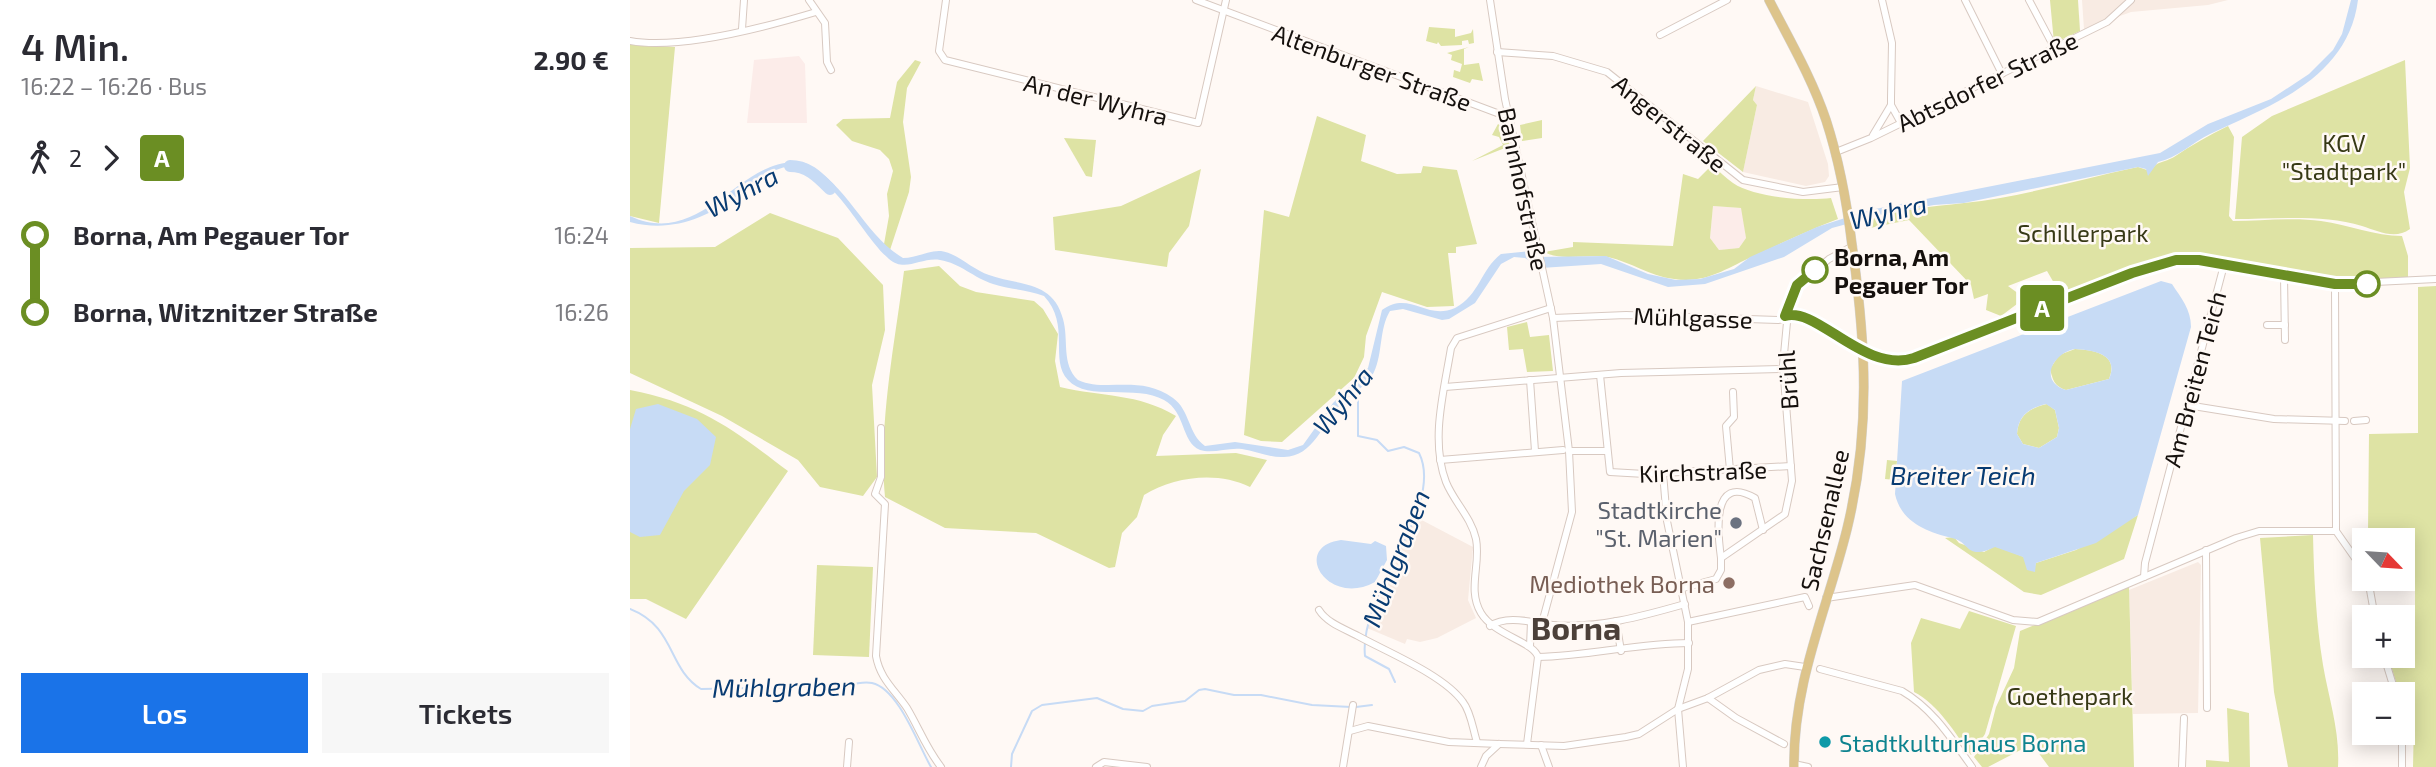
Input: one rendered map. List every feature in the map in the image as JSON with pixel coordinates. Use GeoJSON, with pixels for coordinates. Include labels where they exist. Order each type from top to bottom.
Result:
{"type":"FeatureCollection","features":[{"type":"Feature","properties":{"kind":"main road","name":"Sachsenallee"},"geometry":{"type":"LineString","coordinates":[[1769,0],[1812,84],[1836,152],[1862,306],[1864,352],[1863,425],[1856,486],[1805,667],[1795,723],[1794,765]]}},
{"type":"Feature","properties":{"kind":"street"},"geometry":{"type":"LineString","coordinates":[[742,29],[744,0]]}},
{"type":"Feature","properties":{"kind":"street"},"geometry":{"type":"LineString","coordinates":[[809,0],[825,23],[827,62],[831,70]]}},
{"type":"Feature","properties":{"kind":"street","name":"An der Wyhra"},"geometry":{"type":"LineString","coordinates":[[946,0],[939,44],[940,57],[944,60],[1198,123],[1225,11]]}},
{"type":"Feature","properties":{"kind":"street","name":"Altenburger Straße"},"geometry":{"type":"LineString","coordinates":[[1196,0],[1384,72],[1497,113],[1510,114]]}},
{"type":"Feature","properties":{"kind":"street"},"geometry":{"type":"LineString","coordinates":[[1225,11],[1226,0]]}},
{"type":"Feature","properties":{"kind":"street","name":"Bahnhofstraße"},"geometry":{"type":"LineString","coordinates":[[1490,0],[1497,52],[1517,141],[1536,251],[1553,318],[1559,379],[1563,386],[1572,512],[1542,623]]}},
{"type":"Feature","properties":{"kind":"street"},"geometry":{"type":"LineString","coordinates":[[1660,35],[1727,0]]}},
{"type":"Feature","properties":{"kind":"street"},"geometry":{"type":"LineString","coordinates":[[1882,0],[1892,43],[1891,105],[1901,123]]}},
{"type":"Feature","properties":{"kind":"street"},"geometry":{"type":"LineString","coordinates":[[1965,0],[2002,74]]}},
{"type":"Feature","properties":{"kind":"street"},"geometry":{"type":"LineString","coordinates":[[2029,0],[2055,49]]}},
{"type":"Feature","properties":{"kind":"street","name":"Abtsdorfer Straße"},"geometry":{"type":"LineString","coordinates":[[1836,152],[1871,138],[2055,49],[2107,22],[2131,0]]}},
{"type":"Feature","properties":{"kind":"street"},"geometry":{"type":"LineString","coordinates":[[630,41],[672,43],[753,28],[816,12]]}},
{"type":"Feature","properties":{"kind":"street","name":"Angerstraße"},"geometry":{"type":"LineString","coordinates":[[1497,52],[1553,56],[1606,72],[1744,180],[1803,192],[1843,187]]}},
{"type":"Feature","properties":{"kind":"street"},"geometry":{"type":"LineString","coordinates":[[1871,138],[1891,105]]}},
{"type":"Feature","properties":{"kind":"street","name":"Brühl"},"geometry":{"type":"LineString","coordinates":[[1721,558],[1780,518],[1788,508],[1791,466],[1784,369],[1785,316],[1797,285],[1829,258],[1853,246]]}},
{"type":"Feature","properties":{"kind":"street","name":"Am Breiten Teich"},"geometry":{"type":"LineString","coordinates":[[1864,352],[1881,359],[1903,362],[2168,261],[2199,260],[2224,265],[2145,563],[2144,577]]}},
{"type":"Feature","properties":{"kind":"street"},"geometry":{"type":"LineString","coordinates":[[2224,265],[2335,284],[2436,279]]}},
{"type":"Feature","properties":{"kind":"street"},"geometry":{"type":"LineString","coordinates":[[2284,276],[2285,340]]}},
{"type":"Feature","properties":{"kind":"street"},"geometry":{"type":"LineString","coordinates":[[2335,284],[2336,531],[2352,556]]}},
{"type":"Feature","properties":{"kind":"street"},"geometry":{"type":"LineString","coordinates":[[1527,744],[1538,657],[1530,646],[1490,626],[1474,596],[1478,551],[1473,530],[1449,490],[1440,460],[1439,441],[1451,348],[1457,338],[1551,308]]}},
{"type":"Feature","properties":{"kind":"street","name":"Mühlgasse"},"geometry":{"type":"LineString","coordinates":[[1553,318],[1626,315],[1778,320],[1798,314],[1864,352]]}},
{"type":"Feature","properties":{"kind":"street"},"geometry":{"type":"LineString","coordinates":[[2267,325],[2285,326]]}},
{"type":"Feature","properties":{"kind":"street"},"geometry":{"type":"LineString","coordinates":[[1445,387],[1600,375],[1784,369]]}},
{"type":"Feature","properties":{"kind":"street"},"geometry":{"type":"LineString","coordinates":[[1440,460],[1535,451],[1606,451],[1600,375]]}},
{"type":"Feature","properties":{"kind":"street"},"geometry":{"type":"LineString","coordinates":[[1530,380],[1535,451]]}},
{"type":"Feature","properties":{"kind":"street"},"geometry":{"type":"LineString","coordinates":[[1730,470],[1726,426],[1734,417],[1733,392]]}},
{"type":"Feature","properties":{"kind":"street"},"geometry":{"type":"LineString","coordinates":[[2187,405],[2274,419],[2345,421]]}},
{"type":"Feature","properties":{"kind":"street"},"geometry":{"type":"LineString","coordinates":[[2354,421],[2366,420]]}},
{"type":"Feature","properties":{"kind":"street"},"geometry":{"type":"LineString","coordinates":[[881,428],[881,477],[875,494],[885,504],[876,656],[878,668],[906,708],[922,741],[941,767]]}},
{"type":"Feature","properties":{"kind":"street","name":"Kirchstraße"},"geometry":{"type":"LineString","coordinates":[[1606,451],[1608,468],[1615,473],[1791,466]]}},
{"type":"Feature","properties":{"kind":"street"},"geometry":{"type":"LineString","coordinates":[[1663,473],[1667,521],[1683,587],[1688,622],[1688,669],[1678,709],[1683,767]]}},
{"type":"Feature","properties":{"kind":"street"},"geometry":{"type":"LineString","coordinates":[[1683,587],[1716,579],[1721,570],[1717,517],[1723,500],[1729,496],[1744,494],[1755,498],[1763,530]]}},
{"type":"Feature","properties":{"kind":"street"},"geometry":{"type":"LineString","coordinates":[[1826,598],[1904,586],[1930,588],[2013,620],[2031,622],[2051,619],[2206,550],[2259,531],[2336,531]]}},
{"type":"Feature","properties":{"kind":"street"},"geometry":{"type":"LineString","coordinates":[[2206,550],[2207,708]]}},
{"type":"Feature","properties":{"kind":"street"},"geometry":{"type":"LineString","coordinates":[[1688,622],[1805,597],[1809,606]]}},
{"type":"Feature","properties":{"kind":"street"},"geometry":{"type":"LineString","coordinates":[[1490,626],[1498,622],[1557,625],[1616,621],[1685,604]]}},
{"type":"Feature","properties":{"kind":"street"},"geometry":{"type":"LineString","coordinates":[[1319,610],[1323,616],[1435,680],[1463,701],[1477,742]]}},
{"type":"Feature","properties":{"kind":"street"},"geometry":{"type":"LineString","coordinates":[[1616,621],[1621,651]]}},
{"type":"Feature","properties":{"kind":"street"},"geometry":{"type":"LineString","coordinates":[[1530,646],[1531,622]]}},
{"type":"Feature","properties":{"kind":"street"},"geometry":{"type":"LineString","coordinates":[[1538,657],[1621,651],[1657,643],[1689,643]]}},
{"type":"Feature","properties":{"kind":"street"},"geometry":{"type":"LineString","coordinates":[[1350,731],[1368,726],[1449,742],[1564,746],[1639,734],[1678,709],[1708,698],[1759,670],[1784,664],[1805,667]]}},
{"type":"Feature","properties":{"kind":"street"},"geometry":{"type":"LineString","coordinates":[[1819,669],[1912,696],[1930,711],[1972,767]]}},
{"type":"Feature","properties":{"kind":"street"},"geometry":{"type":"LineString","coordinates":[[1708,698],[1736,718],[1784,744]]}},
{"type":"Feature","properties":{"kind":"street"},"geometry":{"type":"LineString","coordinates":[[1343,767],[1353,708]]}},
{"type":"Feature","properties":{"kind":"street"},"geometry":{"type":"LineString","coordinates":[[2182,767],[2183,718]]}},
{"type":"Feature","properties":{"kind":"street"},"geometry":{"type":"LineString","coordinates":[[847,767],[849,742]]}},
{"type":"Feature","properties":{"kind":"street"},"geometry":{"type":"LineString","coordinates":[[1481,767],[1486,756],[1499,744]]}},
{"type":"Feature","properties":{"kind":"street"},"geometry":{"type":"LineString","coordinates":[[1541,745],[1549,767]]}},
{"type":"Feature","properties":{"kind":"street"},"geometry":{"type":"LineString","coordinates":[[2402,745],[2402,767]]}},
{"type":"Feature","properties":{"kind":"street"},"geometry":{"type":"LineString","coordinates":[[1096,767],[1104,762],[1147,767]]}},
{"type":"Feature","properties":{"kind":"street"},"geometry":{"type":"LineString","coordinates":[[1794,765],[1808,767]]}},
{"type":"Feature","properties":{"kind":"shaded area"},"geometry":{"type":"Polygon","coordinates":[[[2082,0],[2228,0],[2208,5],[2131,12],[2084,29],[2082,0]]]}},
{"type":"Feature","properties":{"kind":"shaded area"},"geometry":{"type":"Polygon","coordinates":[[[799,56],[805,64],[807,123],[747,123],[754,60],[799,56]]]}},
{"type":"Feature","properties":{"kind":"shaded area"},"geometry":{"type":"Polygon","coordinates":[[[1756,86],[1808,102],[1828,164],[1829,176],[1825,182],[1806,186],[1743,172],[1757,105],[1753,100],[1756,86]]]}},
{"type":"Feature","properties":{"kind":"shaded area"},"geometry":{"type":"Polygon","coordinates":[[[1713,206],[1742,208],[1746,238],[1739,248],[1719,250],[1710,238],[1713,206]]]}},
{"type":"Feature","properties":{"kind":"shaded area"},"geometry":{"type":"Polygon","coordinates":[[[1416,517],[1473,547],[1468,600],[1476,618],[1437,638],[1420,642],[1407,639],[1405,644],[1367,628],[1416,517]]]}},
{"type":"Feature","properties":{"kind":"shaded area"},"geometry":{"type":"Polygon","coordinates":[[[2198,562],[2201,565],[2198,713],[2133,714],[2129,590],[2198,562]]]}},
{"type":"Feature","properties":{"kind":"green space"},"geometry":{"type":"Polygon","coordinates":[[[2050,0],[2078,0],[2080,31],[2054,43],[2050,0]]]}},
{"type":"Feature","properties":{"kind":"green space"},"geometry":{"type":"Polygon","coordinates":[[[1429,27],[1455,29],[1455,37],[1471,33],[1473,29],[1474,43],[1469,44],[1468,40],[1462,41],[1462,45],[1441,46],[1438,42],[1426,41],[1429,27]]]}},
{"type":"Feature","properties":{"kind":"green space"},"geometry":{"type":"Polygon","coordinates":[[[630,44],[675,47],[659,223],[630,216],[630,44]]]}},
{"type":"Feature","properties":{"kind":"green space"},"geometry":{"type":"Polygon","coordinates":[[[1469,47],[1464,49],[1464,65],[1479,63],[1483,81],[1472,79],[1470,83],[1453,77],[1454,70],[1460,72],[1462,64],[1451,60],[1452,55],[1447,53],[1469,47]]]}},
{"type":"Feature","properties":{"kind":"green space"},"geometry":{"type":"Polygon","coordinates":[[[915,60],[921,62],[907,88],[903,122],[911,177],[909,192],[890,250],[884,244],[889,216],[887,194],[893,171],[889,159],[880,150],[852,141],[836,125],[843,119],[890,118],[897,82],[915,60]]]}},
{"type":"Feature","properties":{"kind":"green space","name":"KGV \"Stadtpark\""},"geometry":{"type":"Polygon","coordinates":[[[2405,60],[2410,168],[2404,192],[2410,229],[2392,234],[2331,220],[2235,219],[2242,137],[2272,116],[2405,60]]]}},
{"type":"Feature","properties":{"kind":"green space"},"geometry":{"type":"Polygon","coordinates":[[[1756,86],[1753,100],[1757,105],[1743,172],[1703,141],[1756,86]]]}},
{"type":"Feature","properties":{"kind":"green space"},"geometry":{"type":"Polygon","coordinates":[[[1317,116],[1366,135],[1361,161],[1397,174],[1421,173],[1423,166],[1457,170],[1477,244],[1456,247],[1456,253],[1448,253],[1454,306],[1427,307],[1382,292],[1366,336],[1364,357],[1354,378],[1282,442],[1261,441],[1244,435],[1264,210],[1289,217],[1317,116]]]}},
{"type":"Feature","properties":{"kind":"green space"},"geometry":{"type":"Polygon","coordinates":[[[1542,120],[1542,138],[1522,141],[1520,125],[1542,120]]]}},
{"type":"Feature","properties":{"kind":"green space"},"geometry":{"type":"Polygon","coordinates":[[[1498,124],[1505,129],[1510,146],[1472,161],[1503,145],[1499,137],[1492,135],[1498,124]]]}},
{"type":"Feature","properties":{"kind":"green space","name":"Schillerpark"},"geometry":{"type":"Polygon","coordinates":[[[2228,126],[2234,137],[2229,216],[2233,221],[2310,220],[2402,236],[2408,256],[2408,277],[2348,281],[2259,263],[2193,255],[2144,264],[2061,295],[2047,271],[2008,286],[2019,294],[2021,301],[2001,316],[1986,310],[1988,294],[1974,299],[1971,285],[1909,220],[1865,229],[1864,222],[1901,211],[2008,197],[2138,167],[2150,171],[2158,163],[2174,157],[2228,126]]]}},
{"type":"Feature","properties":{"kind":"green space"},"geometry":{"type":"Polygon","coordinates":[[[1064,138],[1096,140],[1092,177],[1086,176],[1064,138]]]}},
{"type":"Feature","properties":{"kind":"green space"},"geometry":{"type":"Polygon","coordinates":[[[1712,165],[1733,183],[1754,192],[1795,199],[1831,198],[1838,219],[1716,274],[1696,279],[1665,277],[1608,257],[1567,257],[1544,252],[1573,247],[1573,242],[1673,246],[1683,174],[1698,179],[1712,165]],[[1713,206],[1710,238],[1719,250],[1739,248],[1746,238],[1741,208],[1713,206]]]}},
{"type":"Feature","properties":{"kind":"green space"},"geometry":{"type":"Polygon","coordinates":[[[1201,169],[1189,226],[1169,253],[1167,267],[1055,250],[1053,217],[1121,206],[1201,169]]]}},
{"type":"Feature","properties":{"kind":"green space"},"geometry":{"type":"Polygon","coordinates":[[[770,213],[838,238],[883,285],[885,330],[872,385],[877,477],[863,496],[820,487],[798,460],[722,416],[630,373],[630,248],[715,247],[770,213]]]}},
{"type":"Feature","properties":{"kind":"green space"},"geometry":{"type":"Polygon","coordinates":[[[939,266],[960,286],[976,292],[1034,301],[1043,309],[1058,334],[1055,361],[1060,387],[1134,399],[1176,416],[1163,435],[1156,456],[1236,453],[1267,460],[1250,487],[1224,479],[1197,478],[1169,483],[1144,495],[1137,517],[1122,533],[1115,567],[1109,568],[1036,533],[945,528],[885,497],[883,470],[886,413],[904,271],[939,266]]]}},
{"type":"Feature","properties":{"kind":"green space"},"geometry":{"type":"Polygon","coordinates":[[[2436,286],[2436,767],[2413,767],[2415,682],[2396,682],[2392,668],[2415,668],[2415,528],[2368,528],[2369,434],[2418,433],[2418,287],[2436,286]]]}},
{"type":"Feature","properties":{"kind":"green space"},"geometry":{"type":"Polygon","coordinates":[[[1527,322],[1530,337],[1549,335],[1553,371],[1527,372],[1523,349],[1509,350],[1507,327],[1527,322]]]}},
{"type":"Feature","properties":{"kind":"green space"},"geometry":{"type":"Polygon","coordinates":[[[2075,349],[2097,352],[2108,359],[2111,364],[2109,379],[2066,390],[2056,384],[2050,369],[2059,355],[2075,349]]]}},
{"type":"Feature","properties":{"kind":"green space"},"geometry":{"type":"Polygon","coordinates":[[[630,390],[696,410],[732,430],[788,471],[686,619],[646,599],[630,599],[630,390]]]}},
{"type":"Feature","properties":{"kind":"green space"},"geometry":{"type":"Polygon","coordinates":[[[2047,404],[2055,410],[2059,428],[2057,437],[2039,448],[2023,444],[2017,434],[2022,418],[2035,408],[2047,404]]]}},
{"type":"Feature","properties":{"kind":"green space"},"geometry":{"type":"Polygon","coordinates":[[[1887,460],[1897,461],[1895,480],[1885,479],[1887,460]]]}},
{"type":"Feature","properties":{"kind":"green space"},"geometry":{"type":"Polygon","coordinates":[[[2138,515],[2124,559],[2041,595],[2024,592],[1945,538],[1954,537],[1959,543],[1984,552],[1995,546],[2024,557],[2034,569],[2036,563],[2076,550],[2138,515]]]}},
{"type":"Feature","properties":{"kind":"green space"},"geometry":{"type":"Polygon","coordinates":[[[2313,535],[2319,633],[2336,728],[2338,767],[2288,767],[2274,692],[2260,538],[2313,535]]]}},
{"type":"Feature","properties":{"kind":"green space"},"geometry":{"type":"Polygon","coordinates":[[[817,565],[873,567],[869,657],[813,655],[817,565]]]}},
{"type":"Feature","properties":{"kind":"green space","name":"Goethepark"},"geometry":{"type":"Polygon","coordinates":[[[2129,587],[2134,767],[2049,767],[2032,744],[1988,767],[1982,767],[1974,757],[1989,734],[1996,707],[2014,668],[2020,631],[2129,587]]]}},
{"type":"Feature","properties":{"kind":"green space"},"geometry":{"type":"Polygon","coordinates":[[[1969,611],[2016,626],[1985,734],[1971,755],[1939,712],[1914,692],[1911,643],[1921,618],[1960,629],[1969,611]]]}},
{"type":"Feature","properties":{"kind":"green space"},"geometry":{"type":"Polygon","coordinates":[[[2227,708],[2249,713],[2250,767],[2206,767],[2206,760],[2229,762],[2227,708]]]}},
{"type":"Feature","properties":{"kind":"water"},"geometry":{"type":"Polygon","coordinates":[[[2351,0],[2358,0],[2351,27],[2339,50],[2323,69],[2304,85],[2258,112],[2158,162],[2148,176],[2146,169],[2138,167],[1964,203],[1934,205],[1880,215],[1832,228],[1784,257],[1705,284],[1668,287],[1601,264],[1541,268],[1525,258],[1514,257],[1501,264],[1475,303],[1449,319],[1442,320],[1403,309],[1390,311],[1384,325],[1377,365],[1371,378],[1340,405],[1310,445],[1303,451],[1284,457],[1242,449],[1200,450],[1189,440],[1176,412],[1164,400],[1140,393],[1100,392],[1077,387],[1063,372],[1056,319],[1044,296],[993,284],[954,264],[940,260],[907,265],[895,263],[879,249],[834,192],[809,171],[795,167],[780,169],[765,176],[727,203],[687,221],[660,226],[630,222],[630,216],[656,223],[680,221],[701,211],[761,171],[782,163],[805,163],[833,183],[877,236],[903,258],[936,251],[947,252],[983,273],[1034,286],[1051,297],[1063,319],[1067,359],[1078,380],[1100,385],[1136,385],[1160,391],[1179,403],[1195,435],[1205,446],[1235,442],[1288,450],[1303,445],[1333,403],[1368,368],[1382,310],[1401,303],[1435,311],[1455,308],[1470,297],[1494,260],[1501,254],[1530,251],[1533,257],[1606,256],[1648,274],[1676,280],[1700,279],[1734,269],[1750,257],[1817,227],[1870,210],[2160,153],[2208,124],[2271,99],[2309,74],[2333,50],[2342,34],[2351,0]]]}},
{"type":"Feature","properties":{"kind":"water","name":"Breiter Teich"},"geometry":{"type":"Polygon","coordinates":[[[2161,281],[2172,284],[2189,315],[2191,327],[2138,515],[2096,543],[2036,563],[2035,572],[2027,570],[2023,557],[1995,547],[1985,551],[1973,551],[1958,540],[1933,533],[1916,524],[1903,512],[1895,494],[1902,381],[2161,281]],[[2075,349],[2055,361],[2051,374],[2057,386],[2066,390],[2109,379],[2111,364],[2108,359],[2097,352],[2075,349]],[[2046,404],[2034,408],[2022,418],[2017,434],[2023,444],[2039,448],[2057,437],[2059,428],[2055,410],[2046,404]]]}},
{"type":"Feature","properties":{"kind":"water"},"geometry":{"type":"Polygon","coordinates":[[[658,404],[697,419],[716,437],[710,465],[684,491],[660,535],[640,537],[630,532],[630,429],[636,409],[658,404]]]}},
{"type":"Feature","properties":{"kind":"water"},"geometry":{"type":"Polygon","coordinates":[[[1341,540],[1371,544],[1375,541],[1386,546],[1387,560],[1375,582],[1358,588],[1343,587],[1330,582],[1321,573],[1317,563],[1318,553],[1326,545],[1341,540]]]}},
{"type":"Feature","properties":{"kind":"waterway","name":"Wyhra"},"geometry":{"type":"LineString","coordinates":[[790,166],[807,170],[830,189]]}},
{"type":"Feature","properties":{"kind":"waterway","name":"Mühlgraben"},"geometry":{"type":"LineString","coordinates":[[1358,390],[1358,436],[1377,440],[1388,451],[1404,447],[1419,453],[1424,475],[1421,499],[1412,524],[1374,605],[1366,631],[1365,656],[1389,669],[1395,682]]}},
{"type":"Feature","properties":{"kind":"waterway","name":"Mühlgraben"},"geometry":{"type":"LineString","coordinates":[[630,609],[656,626],[682,670],[701,689],[845,686],[865,682],[882,687],[907,719],[931,767]]}},
{"type":"Feature","properties":{"kind":"waterway","name":"Mühlgraben"},"geometry":{"type":"LineString","coordinates":[[1011,767],[1012,754],[1032,711],[1042,705],[1097,698],[1123,709],[1143,711],[1152,706],[1185,701],[1199,690],[1205,689],[1234,695],[1261,695],[1312,705],[1351,707]]}},
{"type":"Feature","properties":{"kind":"waterway","name":"Mühlgraben"},"geometry":{"type":"LineString","coordinates":[[1356,707],[1372,705]]}},
{"type":"Feature","properties":{"kind":"bus line","name":"A"},"geometry":{"type":"LineString","coordinates":[[1815,270],[1797,285],[1785,316],[1798,314],[1864,352],[1892,362],[1914,358],[2168,261],[2199,260],[2335,284],[2367,284]]}},
{"type":"Feature","properties":{"kind":"place","name":"Borna, Am Pegauer Tor"},"geometry":{"type":"Point","coordinates":[1815,270]}},
{"type":"Feature","properties":{"kind":"place","name":"Stadtkirche \"St. Marien\""},"geometry":{"type":"Point","coordinates":[1736,523]}},
{"type":"Feature","properties":{"kind":"place","name":"Mediothek Borna"},"geometry":{"type":"Point","coordinates":[1729,583]}},
{"type":"Feature","properties":{"kind":"place","name":"Stadtkulturhaus Borna"},"geometry":{"type":"Point","coordinates":[1825,742]}},
{"type":"Feature","properties":{"kind":"district","name":"Borna"},"geometry":{"type":"Point","coordinates":[1576,627]}}]}
